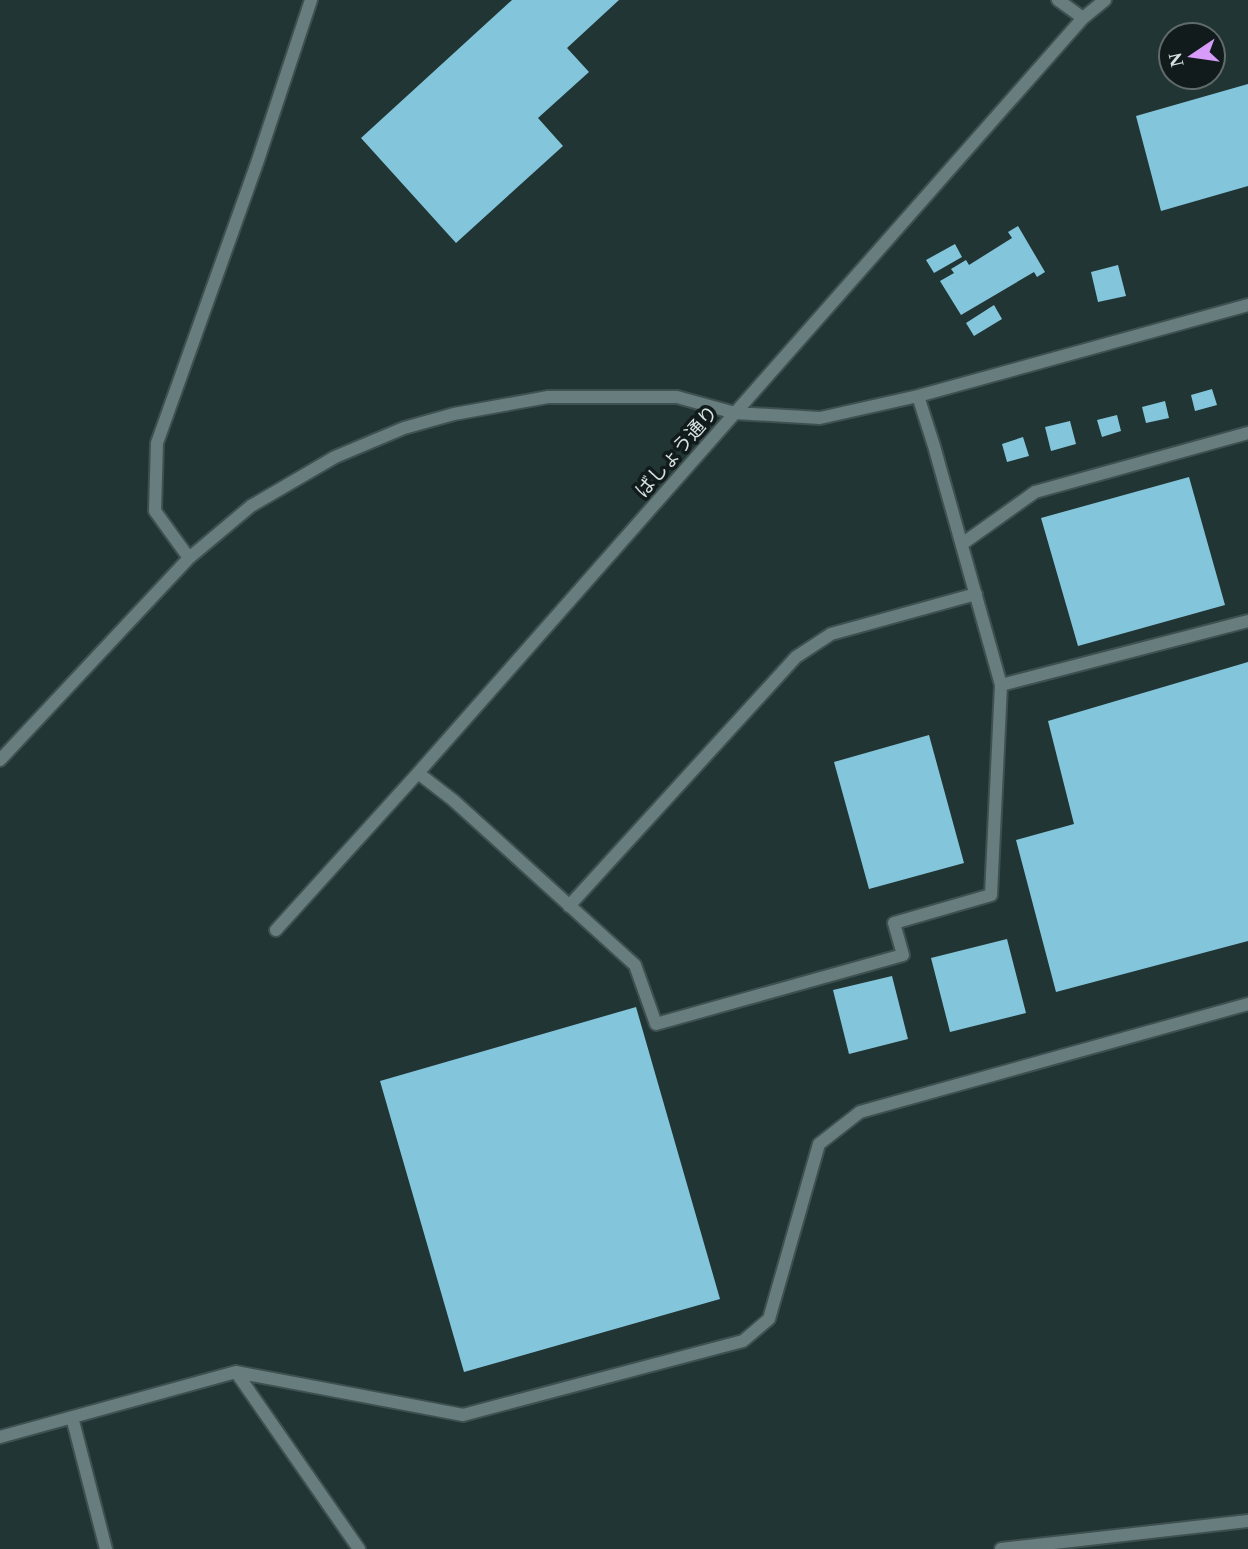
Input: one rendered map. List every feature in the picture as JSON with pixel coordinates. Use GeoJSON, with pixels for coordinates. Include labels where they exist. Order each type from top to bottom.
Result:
{"type":"FeatureCollection","features":[{"type":"Feature","properties":{"kind":"lane"},"geometry":{"type":"LineString","coordinates":[[189,558],[155,512],[157,443],[312,0]]}},
{"type":"Feature","properties":{"kind":"lane"},"geometry":{"type":"LineString","coordinates":[[1058,0],[1083,18]]}},
{"type":"Feature","properties":{"kind":"lane","name":"ばしょう通り"},"geometry":{"type":"LineString","coordinates":[[276,930],[418,774],[1083,18],[1105,0]]}},
{"type":"Feature","properties":{"kind":"lane"},"geometry":{"type":"LineString","coordinates":[[0,760],[189,558],[251,506],[335,457],[404,428],[454,414],[548,397],[677,397],[735,412],[820,418],[918,396],[1248,305]]}},
{"type":"Feature","properties":{"kind":"lane"},"geometry":{"type":"LineString","coordinates":[[418,774],[453,800],[635,965],[656,1024],[903,955],[894,923],[991,895],[1001,684],[918,396]]}},
{"type":"Feature","properties":{"kind":"lane"},"geometry":{"type":"LineString","coordinates":[[962,544],[1035,492],[1248,433]]}},
{"type":"Feature","properties":{"kind":"lane"},"geometry":{"type":"LineString","coordinates":[[569,906],[796,657],[831,635],[976,594]]}},
{"type":"Feature","properties":{"kind":"lane"},"geometry":{"type":"LineString","coordinates":[[1001,684],[1248,621]]}},
{"type":"Feature","properties":{"kind":"lane"},"geometry":{"type":"LineString","coordinates":[[0,1437],[236,1372],[463,1415],[743,1341],[769,1319],[819,1144],[860,1112],[1248,1004]]}},
{"type":"Feature","properties":{"kind":"lane"},"geometry":{"type":"LineString","coordinates":[[236,1372],[359,1549]]}},
{"type":"Feature","properties":{"kind":"lane"},"geometry":{"type":"LineString","coordinates":[[72,1418],[106,1549]]}},
{"type":"Feature","properties":{"kind":"lane"},"geometry":{"type":"LineString","coordinates":[[1001,1549],[1248,1521]]}},
{"type":"Feature","properties":{"kind":"building"},"geometry":{"type":"Polygon","coordinates":[[[512,0],[619,0],[567,48],[589,72],[538,118],[563,146],[456,243],[361,138],[512,0]]]}},
{"type":"Feature","properties":{"kind":"building"},"geometry":{"type":"Polygon","coordinates":[[[1248,84],[1248,186],[1161,211],[1136,116],[1248,84]]]}},
{"type":"Feature","properties":{"kind":"building"},"geometry":{"type":"Polygon","coordinates":[[[1018,226],[1045,272],[1037,277],[1034,272],[961,315],[940,281],[954,273],[951,269],[966,260],[969,265],[1012,238],[1008,232],[1018,226]]]}},
{"type":"Feature","properties":{"kind":"building"},"geometry":{"type":"Polygon","coordinates":[[[955,244],[962,257],[934,273],[926,260],[955,244]]]}},
{"type":"Feature","properties":{"kind":"building"},"geometry":{"type":"Polygon","coordinates":[[[1118,265],[1126,296],[1098,302],[1091,272],[1118,265]]]}},
{"type":"Feature","properties":{"kind":"building"},"geometry":{"type":"Polygon","coordinates":[[[994,305],[1002,319],[974,336],[966,323],[994,305]]]}},
{"type":"Feature","properties":{"kind":"building"},"geometry":{"type":"Polygon","coordinates":[[[1212,389],[1217,405],[1195,411],[1191,395],[1212,389]]]}},
{"type":"Feature","properties":{"kind":"building"},"geometry":{"type":"Polygon","coordinates":[[[1165,401],[1169,418],[1146,423],[1142,407],[1165,401]]]}},
{"type":"Feature","properties":{"kind":"building"},"geometry":{"type":"Polygon","coordinates":[[[1117,415],[1121,431],[1102,437],[1097,420],[1117,415]]]}},
{"type":"Feature","properties":{"kind":"building"},"geometry":{"type":"Polygon","coordinates":[[[1070,421],[1076,444],[1051,451],[1045,427],[1070,421]]]}},
{"type":"Feature","properties":{"kind":"building"},"geometry":{"type":"Polygon","coordinates":[[[1023,437],[1029,456],[1007,462],[1002,444],[1023,437]]]}},
{"type":"Feature","properties":{"kind":"building"},"geometry":{"type":"Polygon","coordinates":[[[1189,477],[1225,605],[1078,646],[1041,518],[1189,477]]]}},
{"type":"Feature","properties":{"kind":"building"},"geometry":{"type":"Polygon","coordinates":[[[1248,662],[1248,941],[1056,992],[1016,840],[1074,824],[1048,721],[1248,662]]]}},
{"type":"Feature","properties":{"kind":"building"},"geometry":{"type":"Polygon","coordinates":[[[929,735],[964,863],[869,889],[834,762],[929,735]]]}},
{"type":"Feature","properties":{"kind":"building"},"geometry":{"type":"Polygon","coordinates":[[[1007,939],[1026,1013],[950,1032],[931,958],[1007,939]]]}},
{"type":"Feature","properties":{"kind":"building"},"geometry":{"type":"Polygon","coordinates":[[[892,976],[908,1039],[849,1054],[833,990],[892,976]]]}},
{"type":"Feature","properties":{"kind":"building"},"geometry":{"type":"Polygon","coordinates":[[[636,1007],[720,1299],[464,1372],[380,1081],[636,1007]]]}}]}
